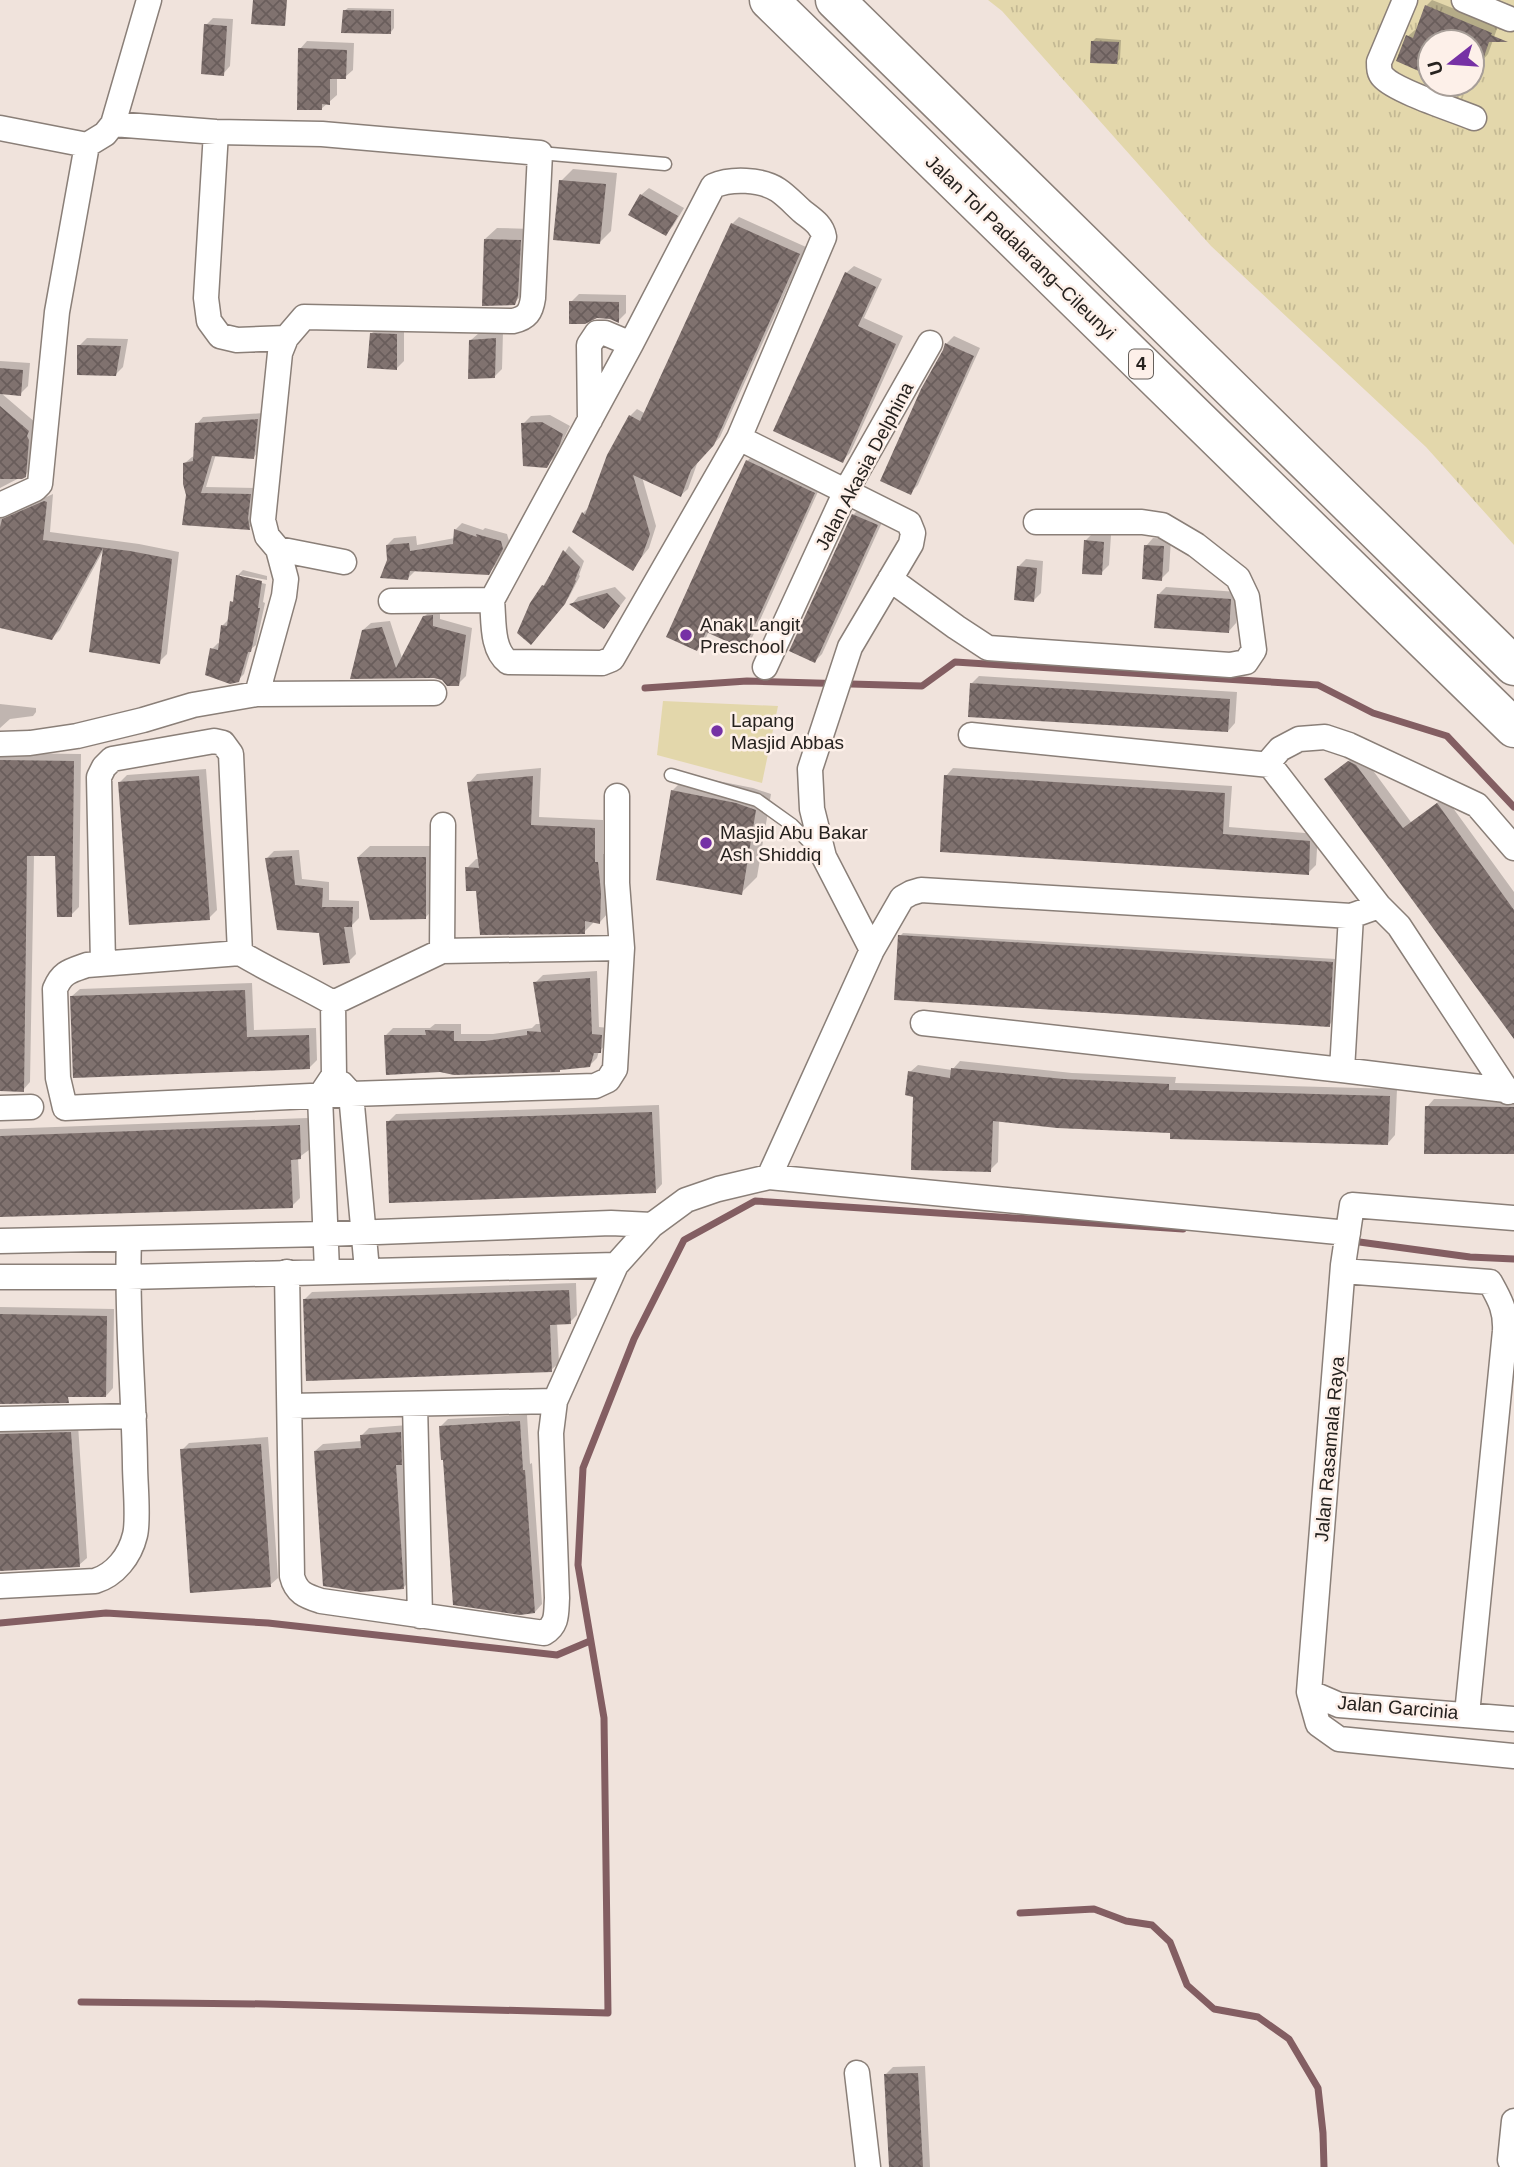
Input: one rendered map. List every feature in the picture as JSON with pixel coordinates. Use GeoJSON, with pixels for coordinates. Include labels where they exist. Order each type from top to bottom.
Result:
{"type":"FeatureCollection","features":[{"type":"Feature","properties":{"kind":"highway","name":"Jalan Tol Padalarang–Cileunyi"},"geometry":{"type":"LineString","coordinates":[[769,0],[1514,728]]}},
{"type":"Feature","properties":{"kind":"highway","name":"4"},"geometry":{"type":"LineString","coordinates":[[835,0],[1514,666]]}},
{"type":"Feature","properties":{"kind":"street"},"geometry":{"type":"LineString","coordinates":[[0,128],[87,145],[105,134],[113,124],[149,0]]}},
{"type":"Feature","properties":{"kind":"street"},"geometry":{"type":"LineString","coordinates":[[1405,0],[1379,62],[1384,79],[1399,88],[1474,118]]}},
{"type":"Feature","properties":{"kind":"street"},"geometry":{"type":"LineString","coordinates":[[1464,0],[1510,19]]}},
{"type":"Feature","properties":{"kind":"street"},"geometry":{"type":"LineString","coordinates":[[113,124],[216,132],[322,134],[540,153],[533,298],[531,310],[523,318],[513,321],[304,317],[286,338],[280,353],[262,520],[267,536],[278,549],[286,579],[284,596],[257,694]]}},
{"type":"Feature","properties":{"kind":"street"},"geometry":{"type":"LineString","coordinates":[[216,132],[206,298],[209,321],[220,336],[237,340],[286,338]]}},
{"type":"Feature","properties":{"kind":"street"},"geometry":{"type":"LineString","coordinates":[[0,505],[35,489],[40,484],[57,312],[87,145]]}},
{"type":"Feature","properties":{"kind":"street"},"geometry":{"type":"LineString","coordinates":[[741,181],[776,189],[821,227],[824,236],[740,438],[612,659],[602,663],[508,662],[501,656],[496,645],[492,600],[631,344],[713,186],[741,181]]}},
{"type":"Feature","properties":{"kind":"street"},"geometry":{"type":"LineString","coordinates":[[590,421],[589,345],[597,333],[605,333],[631,344]]}},
{"type":"Feature","properties":{"kind":"street","name":"Jalan Akasia Delphina"},"geometry":{"type":"LineString","coordinates":[[765,667],[846,491],[930,343]]}},
{"type":"Feature","properties":{"kind":"street"},"geometry":{"type":"LineString","coordinates":[[740,438],[909,523],[913,533],[911,544],[850,647],[810,769],[812,809],[824,857],[872,950]]}},
{"type":"Feature","properties":{"kind":"street"},"geometry":{"type":"LineString","coordinates":[[890,579],[988,648],[1230,665],[1246,662],[1254,650],[1247,597],[1238,578],[1196,545],[1162,525],[1142,522],[1036,522]]}},
{"type":"Feature","properties":{"kind":"street"},"geometry":{"type":"LineString","coordinates":[[278,549],[344,562]]}},
{"type":"Feature","properties":{"kind":"street"},"geometry":{"type":"LineString","coordinates":[[391,601],[492,600]]}},
{"type":"Feature","properties":{"kind":"street"},"geometry":{"type":"LineString","coordinates":[[0,744],[30,743],[77,736],[192,705],[257,694],[434,693]]}},
{"type":"Feature","properties":{"kind":"street"},"geometry":{"type":"LineString","coordinates":[[971,735],[1267,764],[1274,768],[1379,906],[1399,926],[1511,1091]]}},
{"type":"Feature","properties":{"kind":"street"},"geometry":{"type":"LineString","coordinates":[[1267,764],[1280,749],[1298,739],[1325,737],[1349,745],[1477,805],[1514,848]]}},
{"type":"Feature","properties":{"kind":"street"},"geometry":{"type":"LineString","coordinates":[[103,963],[99,777],[104,767],[112,759],[214,741],[223,743],[231,754],[240,953]]}},
{"type":"Feature","properties":{"kind":"street"},"geometry":{"type":"LineString","coordinates":[[333,1003],[240,953],[103,963],[70,971],[60,978],[55,989],[58,1078],[65,1108],[327,1086],[351,1094],[595,1086],[602,1083],[612,1076],[615,1069],[622,948],[617,883],[617,796]]}},
{"type":"Feature","properties":{"kind":"street"},"geometry":{"type":"LineString","coordinates":[[442,951],[443,825]]}},
{"type":"Feature","properties":{"kind":"street"},"geometry":{"type":"LineString","coordinates":[[769,1177],[872,950],[902,898],[911,893],[921,890],[1351,916],[1379,906]]}},
{"type":"Feature","properties":{"kind":"street"},"geometry":{"type":"LineString","coordinates":[[1342,1070],[1351,916]]}},
{"type":"Feature","properties":{"kind":"street"},"geometry":{"type":"LineString","coordinates":[[333,1003],[442,951],[622,948]]}},
{"type":"Feature","properties":{"kind":"street"},"geometry":{"type":"LineString","coordinates":[[327,1271],[327,1086],[333,1003]]}},
{"type":"Feature","properties":{"kind":"street"},"geometry":{"type":"LineString","coordinates":[[923,1023],[1511,1091]]}},
{"type":"Feature","properties":{"kind":"street"},"geometry":{"type":"LineString","coordinates":[[351,1094],[367,1270]]}},
{"type":"Feature","properties":{"kind":"street"},"geometry":{"type":"LineString","coordinates":[[0,1108],[31,1107]]}},
{"type":"Feature","properties":{"kind":"street"},"geometry":{"type":"LineString","coordinates":[[287,1272],[294,1586],[301,1594],[321,1601],[544,1633],[551,1629],[556,1620],[551,1433],[555,1401],[616,1265],[652,1225],[687,1200],[718,1189],[769,1177],[1348,1236]]}},
{"type":"Feature","properties":{"kind":"street","name":"Jalan Rasamala Raya"},"geometry":{"type":"LineString","coordinates":[[1309,1692],[1343,1268],[1352,1205],[1514,1218]]}},
{"type":"Feature","properties":{"kind":"street"},"geometry":{"type":"LineString","coordinates":[[0,1241],[129,1240],[611,1223],[652,1225]]}},
{"type":"Feature","properties":{"kind":"street"},"geometry":{"type":"LineString","coordinates":[[0,1586],[95,1581],[109,1577],[120,1564],[136,1534],[129,1240]]}},
{"type":"Feature","properties":{"kind":"street"},"geometry":{"type":"LineString","coordinates":[[0,1277],[128,1277],[616,1265]]}},
{"type":"Feature","properties":{"kind":"street"},"geometry":{"type":"LineString","coordinates":[[1343,1268],[1490,1282],[1502,1301],[1506,1316],[1505,1331],[1467,1714]]}},
{"type":"Feature","properties":{"kind":"street"},"geometry":{"type":"LineString","coordinates":[[290,1406],[555,1401]]}},
{"type":"Feature","properties":{"kind":"street"},"geometry":{"type":"LineString","coordinates":[[415,1404],[420,1616]]}},
{"type":"Feature","properties":{"kind":"street"},"geometry":{"type":"LineString","coordinates":[[0,1419],[134,1416]]}},
{"type":"Feature","properties":{"kind":"street","name":"Jalan Garcinia"},"geometry":{"type":"LineString","coordinates":[[1309,1692],[1339,1705],[1514,1718]]}},
{"type":"Feature","properties":{"kind":"street","name":"Jalan Garcinia"},"geometry":{"type":"LineString","coordinates":[[1309,1692],[1318,1724],[1339,1739],[1514,1756]]}},
{"type":"Feature","properties":{"kind":"street"},"geometry":{"type":"LineString","coordinates":[[857,2073],[867,2167]]}},
{"type":"Feature","properties":{"kind":"street"},"geometry":{"type":"LineString","coordinates":[[1513,2167],[1510,2160],[1514,2121]]}},
{"type":"Feature","properties":{"kind":"lane"},"geometry":{"type":"LineString","coordinates":[[540,153],[665,164]]}},
{"type":"Feature","properties":{"kind":"lane"},"geometry":{"type":"LineString","coordinates":[[671,775],[757,800],[792,825],[824,857]]}},
{"type":"Feature","properties":{"kind":"green space"},"geometry":{"type":"Polygon","coordinates":[[[988,0],[1514,0],[1514,545],[1426,447],[1211,246],[1002,11],[988,0]]]}},
{"type":"Feature","properties":{"kind":"green space","name":"Lapang Masjid Abbas"},"geometry":{"type":"Polygon","coordinates":[[[663,701],[778,706],[762,783],[657,755],[663,701]]]}},
{"type":"Feature","properties":{"kind":"building"},"geometry":{"type":"Polygon","coordinates":[[[253,0],[287,0],[285,26],[251,24],[253,0]]]}},
{"type":"Feature","properties":{"kind":"building"},"geometry":{"type":"Polygon","coordinates":[[[1425,5],[1480,28],[1417,28],[1425,5]]]}},
{"type":"Feature","properties":{"kind":"building"},"geometry":{"type":"Polygon","coordinates":[[[343,10],[391,11],[391,34],[341,33],[343,10]]]}},
{"type":"Feature","properties":{"kind":"building"},"geometry":{"type":"Polygon","coordinates":[[[204,24],[227,26],[224,76],[201,74],[204,24]]]}},
{"type":"Feature","properties":{"kind":"building"},"geometry":{"type":"Polygon","coordinates":[[[1416,30],[1416,70],[1396,61],[1406,35],[1413,38],[1416,30]]]}},
{"type":"Feature","properties":{"kind":"building"},"geometry":{"type":"Polygon","coordinates":[[[1486,30],[1508,42],[1489,42],[1486,51],[1486,30]]]}},
{"type":"Feature","properties":{"kind":"building"},"geometry":{"type":"Polygon","coordinates":[[[1091,41],[1119,42],[1117,64],[1090,63],[1091,41]]]}},
{"type":"Feature","properties":{"kind":"building"},"geometry":{"type":"Polygon","coordinates":[[[298,48],[347,50],[346,79],[330,79],[330,105],[322,104],[322,110],[297,110],[298,48]]]}},
{"type":"Feature","properties":{"kind":"building"},"geometry":{"type":"Polygon","coordinates":[[[559,180],[606,184],[600,244],[553,240],[559,180]]]}},
{"type":"Feature","properties":{"kind":"building"},"geometry":{"type":"Polygon","coordinates":[[[640,194],[678,216],[666,236],[628,215],[640,194]]]}},
{"type":"Feature","properties":{"kind":"building"},"geometry":{"type":"Polygon","coordinates":[[[731,223],[800,254],[714,445],[691,470],[681,497],[633,475],[650,534],[633,571],[572,532],[582,512],[585,515],[607,455],[629,415],[640,421],[731,223]]]}},
{"type":"Feature","properties":{"kind":"building"},"geometry":{"type":"Polygon","coordinates":[[[484,239],[521,240],[518,296],[515,305],[482,306],[484,239]]]}},
{"type":"Feature","properties":{"kind":"building"},"geometry":{"type":"Polygon","coordinates":[[[845,272],[876,287],[858,326],[896,344],[843,463],[773,431],[845,272]]]}},
{"type":"Feature","properties":{"kind":"building"},"geometry":{"type":"Polygon","coordinates":[[[569,301],[619,302],[619,323],[597,318],[585,324],[569,324],[569,301]]]}},
{"type":"Feature","properties":{"kind":"building"},"geometry":{"type":"Polygon","coordinates":[[[370,333],[397,334],[397,370],[367,368],[370,333]]]}},
{"type":"Feature","properties":{"kind":"building"},"geometry":{"type":"Polygon","coordinates":[[[496,338],[495,378],[468,379],[469,340],[496,338]]]}},
{"type":"Feature","properties":{"kind":"building"},"geometry":{"type":"Polygon","coordinates":[[[945,343],[974,356],[911,495],[880,481],[921,389],[945,343]]]}},
{"type":"Feature","properties":{"kind":"building"},"geometry":{"type":"Polygon","coordinates":[[[77,345],[121,346],[116,376],[77,375],[77,345]]]}},
{"type":"Feature","properties":{"kind":"building"},"geometry":{"type":"Polygon","coordinates":[[[0,368],[23,370],[21,396],[0,394],[0,368]]]}},
{"type":"Feature","properties":{"kind":"building"},"geometry":{"type":"Polygon","coordinates":[[[0,406],[29,431],[26,477],[22,479],[0,479],[0,406]]]}},
{"type":"Feature","properties":{"kind":"building"},"geometry":{"type":"Polygon","coordinates":[[[258,419],[254,459],[212,456],[201,493],[251,494],[248,518],[250,530],[182,525],[186,495],[183,463],[193,461],[195,423],[258,419]]]}},
{"type":"Feature","properties":{"kind":"building"},"geometry":{"type":"Polygon","coordinates":[[[542,422],[563,434],[560,444],[547,468],[523,466],[521,423],[542,422]]]}},
{"type":"Feature","properties":{"kind":"building"},"geometry":{"type":"Polygon","coordinates":[[[746,460],[815,493],[744,649],[706,632],[697,651],[666,637],[746,460]]]}},
{"type":"Feature","properties":{"kind":"building"},"geometry":{"type":"Polygon","coordinates":[[[47,502],[43,540],[130,551],[172,559],[160,664],[89,652],[103,548],[52,640],[0,628],[2,519],[47,502]]]}},
{"type":"Feature","properties":{"kind":"building"},"geometry":{"type":"Polygon","coordinates":[[[852,514],[878,525],[815,663],[789,651],[852,514]]]}},
{"type":"Feature","properties":{"kind":"building"},"geometry":{"type":"Polygon","coordinates":[[[454,529],[501,541],[503,549],[489,575],[410,571],[408,580],[380,578],[387,560],[386,545],[409,543],[410,551],[453,544],[454,529]]]}},
{"type":"Feature","properties":{"kind":"building"},"geometry":{"type":"Polygon","coordinates":[[[1084,540],[1104,542],[1102,575],[1082,574],[1084,540]]]}},
{"type":"Feature","properties":{"kind":"building"},"geometry":{"type":"Polygon","coordinates":[[[1144,545],[1164,546],[1162,581],[1142,579],[1144,545]]]}},
{"type":"Feature","properties":{"kind":"building"},"geometry":{"type":"Polygon","coordinates":[[[563,550],[580,567],[576,581],[565,604],[531,645],[517,633],[530,603],[542,585],[544,586],[563,550]]]}},
{"type":"Feature","properties":{"kind":"building"},"geometry":{"type":"Polygon","coordinates":[[[1017,566],[1037,568],[1034,602],[1014,600],[1017,566]]]}},
{"type":"Feature","properties":{"kind":"building"},"geometry":{"type":"Polygon","coordinates":[[[236,575],[262,581],[260,608],[251,652],[248,652],[239,682],[230,684],[205,675],[210,648],[218,650],[221,625],[227,626],[236,575]]]}},
{"type":"Feature","properties":{"kind":"building"},"geometry":{"type":"Polygon","coordinates":[[[607,593],[620,606],[604,629],[569,604],[607,593]]]}},
{"type":"Feature","properties":{"kind":"building"},"geometry":{"type":"Polygon","coordinates":[[[1157,594],[1231,599],[1229,633],[1154,628],[1157,594]]]}},
{"type":"Feature","properties":{"kind":"building"},"geometry":{"type":"Polygon","coordinates":[[[433,615],[433,626],[466,635],[459,686],[447,686],[442,680],[434,678],[350,679],[362,630],[382,627],[396,668],[423,616],[433,615]]]}},
{"type":"Feature","properties":{"kind":"building"},"geometry":{"type":"Polygon","coordinates":[[[970,683],[1230,699],[1228,732],[968,717],[970,683]]]}},
{"type":"Feature","properties":{"kind":"building"},"geometry":{"type":"Polygon","coordinates":[[[0,760],[74,761],[72,917],[57,917],[55,856],[27,856],[24,1092],[0,1091],[0,760]]]}},
{"type":"Feature","properties":{"kind":"building"},"geometry":{"type":"Polygon","coordinates":[[[1348,761],[1356,765],[1403,828],[1437,803],[1514,910],[1514,1039],[1324,779],[1348,761]]]}},
{"type":"Feature","properties":{"kind":"building"},"geometry":{"type":"Polygon","coordinates":[[[944,775],[1225,793],[1223,834],[1310,841],[1309,875],[940,852],[944,775]]]}},
{"type":"Feature","properties":{"kind":"building"},"geometry":{"type":"Polygon","coordinates":[[[199,776],[210,920],[129,925],[118,782],[199,776]]]}},
{"type":"Feature","properties":{"kind":"building"},"geometry":{"type":"Polygon","coordinates":[[[533,776],[531,825],[595,828],[595,862],[598,862],[601,892],[600,924],[585,921],[585,934],[480,935],[476,891],[466,891],[465,867],[479,868],[467,782],[533,776]]]}},
{"type":"Feature","properties":{"kind":"building","name":"Masjid Abu Bakar Ash Shiddiq"},"geometry":{"type":"Polygon","coordinates":[[[671,790],[736,803],[756,810],[742,895],[656,880],[671,790]]]}},
{"type":"Feature","properties":{"kind":"building"},"geometry":{"type":"Polygon","coordinates":[[[292,856],[295,885],[323,888],[322,907],[353,907],[352,927],[344,927],[350,963],[323,965],[319,933],[277,930],[265,858],[292,856]]]}},
{"type":"Feature","properties":{"kind":"building"},"geometry":{"type":"Polygon","coordinates":[[[357,857],[426,857],[426,919],[370,920],[357,857]]]}},
{"type":"Feature","properties":{"kind":"building"},"geometry":{"type":"Polygon","coordinates":[[[898,935],[1333,962],[1330,1027],[894,1000],[898,935]]]}},
{"type":"Feature","properties":{"kind":"building"},"geometry":{"type":"Polygon","coordinates":[[[590,978],[592,1034],[602,1035],[601,1053],[594,1053],[590,1067],[560,1072],[386,1075],[384,1035],[426,1035],[425,1030],[454,1031],[454,1041],[485,1041],[527,1035],[527,1031],[541,1032],[533,982],[590,978]]]}},
{"type":"Feature","properties":{"kind":"building"},"geometry":{"type":"Polygon","coordinates":[[[245,990],[247,1037],[309,1035],[310,1069],[73,1078],[70,996],[245,990]]]}},
{"type":"Feature","properties":{"kind":"building"},"geometry":{"type":"Polygon","coordinates":[[[951,1068],[1064,1079],[1169,1084],[1169,1090],[1390,1096],[1388,1145],[1170,1139],[1170,1133],[1057,1128],[993,1121],[991,1172],[911,1170],[913,1097],[905,1095],[908,1071],[950,1078],[951,1068]]]}},
{"type":"Feature","properties":{"kind":"building"},"geometry":{"type":"Polygon","coordinates":[[[1425,1106],[1514,1107],[1514,1154],[1424,1154],[1425,1106]]]}},
{"type":"Feature","properties":{"kind":"building"},"geometry":{"type":"Polygon","coordinates":[[[652,1112],[656,1193],[389,1203],[386,1121],[652,1112]]]}},
{"type":"Feature","properties":{"kind":"building"},"geometry":{"type":"Polygon","coordinates":[[[300,1125],[301,1159],[291,1160],[293,1208],[0,1217],[0,1136],[300,1125]]]}},
{"type":"Feature","properties":{"kind":"building"},"geometry":{"type":"Polygon","coordinates":[[[569,1290],[571,1324],[550,1325],[552,1372],[306,1381],[303,1299],[569,1290]]]}},
{"type":"Feature","properties":{"kind":"building"},"geometry":{"type":"Polygon","coordinates":[[[0,1314],[107,1316],[106,1397],[68,1397],[69,1403],[0,1404],[0,1314]]]}},
{"type":"Feature","properties":{"kind":"building"},"geometry":{"type":"Polygon","coordinates":[[[520,1421],[535,1613],[520,1615],[453,1605],[439,1426],[520,1421]]]}},
{"type":"Feature","properties":{"kind":"building"},"geometry":{"type":"Polygon","coordinates":[[[71,1432],[80,1567],[0,1571],[0,1434],[71,1432]]]}},
{"type":"Feature","properties":{"kind":"building"},"geometry":{"type":"Polygon","coordinates":[[[401,1432],[402,1465],[396,1465],[404,1589],[361,1592],[323,1586],[314,1451],[361,1448],[360,1435],[401,1432]]]}},
{"type":"Feature","properties":{"kind":"building"},"geometry":{"type":"Polygon","coordinates":[[[261,1444],[271,1587],[190,1593],[180,1449],[261,1444]]]}},
{"type":"Feature","properties":{"kind":"building"},"geometry":{"type":"Polygon","coordinates":[[[918,2073],[923,2167],[889,2167],[884,2074],[918,2073]]]}},
{"type":"Feature","properties":{"kind":"waterway"},"geometry":{"type":"LineString","coordinates":[[645,688],[747,681],[922,686],[955,662],[1318,685],[1373,713],[1447,736],[1514,807]]}},
{"type":"Feature","properties":{"kind":"waterway"},"geometry":{"type":"LineString","coordinates":[[81,2002],[608,2013],[604,1718],[578,1565],[583,1468],[634,1339],[684,1240],[755,1201],[1183,1229]]}},
{"type":"Feature","properties":{"kind":"waterway"},"geometry":{"type":"LineString","coordinates":[[1352,1241],[1470,1257],[1514,1259]]}},
{"type":"Feature","properties":{"kind":"waterway"},"geometry":{"type":"LineString","coordinates":[[0,1623],[106,1613],[268,1623],[557,1655],[590,1641]]}},
{"type":"Feature","properties":{"kind":"waterway"},"geometry":{"type":"LineString","coordinates":[[1020,1913],[1094,1909],[1126,1921],[1152,1925],[1170,1942],[1187,1985],[1214,2009],[1258,2017],[1289,2039],[1318,2088],[1324,2167]]}},
{"type":"Feature","properties":{"kind":"place","name":"Anak Langit Preschool"},"geometry":{"type":"Point","coordinates":[686,635]}},
{"type":"Feature","properties":{"kind":"place","name":"Lapang Masjid Abbas"},"geometry":{"type":"Point","coordinates":[717,731]}},
{"type":"Feature","properties":{"kind":"place","name":"Masjid Abu Bakar Ash Shiddiq"},"geometry":{"type":"Point","coordinates":[706,843]}}]}
